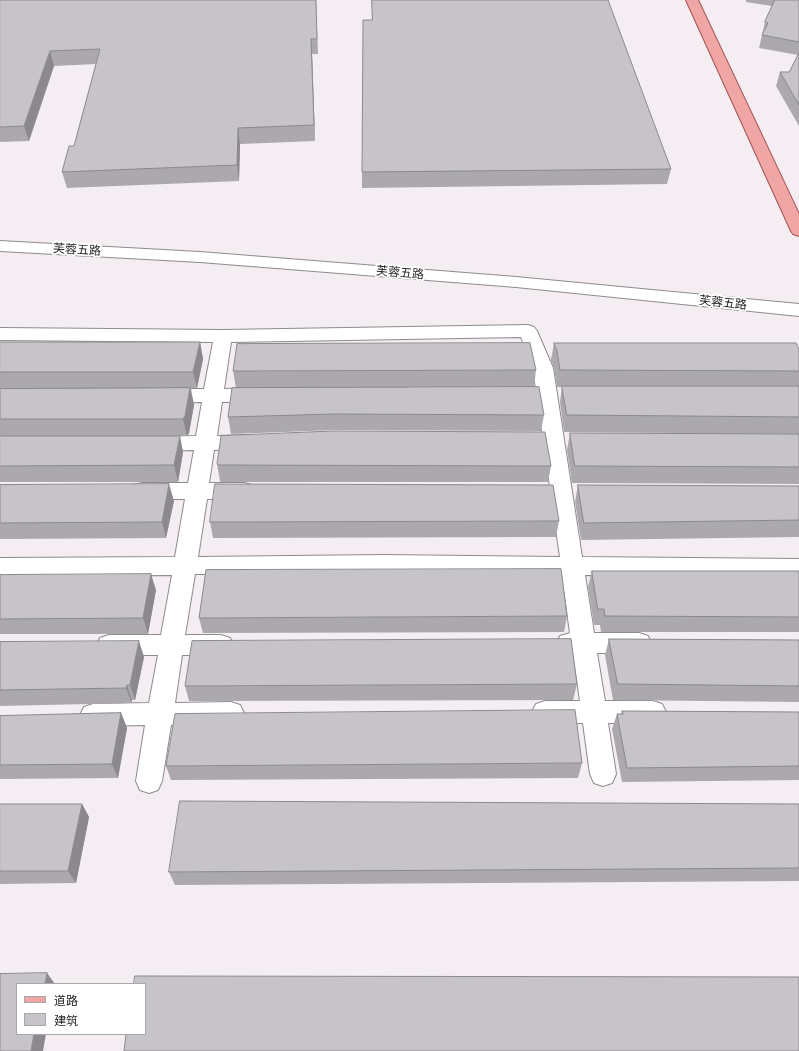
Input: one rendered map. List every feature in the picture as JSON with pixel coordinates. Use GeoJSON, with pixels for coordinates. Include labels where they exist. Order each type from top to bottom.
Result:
{"type":"FeatureCollection","features":[{"type":"Feature","properties":{"kind":"main road"},"geometry":{"type":"LineString","coordinates":[[692,0],[799,231]]}},
{"type":"Feature","properties":{"kind":"street","name":"芙蓉五路"},"geometry":{"type":"LineString","coordinates":[[0,246],[200,257],[516,282],[799,310]]}},
{"type":"Feature","properties":{"kind":"street"},"geometry":{"type":"LineString","coordinates":[[0,334],[223,336],[528,331],[543,368],[553,440],[553,492],[571,566],[603,774]]}},
{"type":"Feature","properties":{"kind":"street"},"geometry":{"type":"LineString","coordinates":[[149,781],[183,566],[223,336]]}},
{"type":"Feature","properties":{"kind":"street"},"geometry":{"type":"LineString","coordinates":[[142,396],[276,395]]}},
{"type":"Feature","properties":{"kind":"street"},"geometry":{"type":"LineString","coordinates":[[134,444],[204,444],[273,441]]}},
{"type":"Feature","properties":{"kind":"street"},"geometry":{"type":"LineString","coordinates":[[126,492],[267,491]]}},
{"type":"Feature","properties":{"kind":"street"},"geometry":{"type":"LineString","coordinates":[[553,492],[585,492]]}},
{"type":"Feature","properties":{"kind":"street"},"geometry":{"type":"LineString","coordinates":[[0,567],[383,564],[799,568]]}},
{"type":"Feature","properties":{"kind":"street"},"geometry":{"type":"LineString","coordinates":[[544,643],[663,643]]}},
{"type":"Feature","properties":{"kind":"street"},"geometry":{"type":"LineString","coordinates":[[85,645],[242,645]]}},
{"type":"Feature","properties":{"kind":"street"},"geometry":{"type":"LineString","coordinates":[[523,712],[673,713]]}},
{"type":"Feature","properties":{"kind":"street"},"geometry":{"type":"LineString","coordinates":[[72,716],[254,713]]}},
{"type":"Feature","properties":{"kind":"building"},"geometry":{"type":"Polygon","coordinates":[[[0,0],[316,0],[317,39],[311,39],[314,125],[238,128],[237,165],[62,172],[69,146],[74,146],[100,49],[50,51],[24,126],[0,127],[0,0]]]}},
{"type":"Feature","properties":{"kind":"building"},"geometry":{"type":"Polygon","coordinates":[[[372,0],[608,0],[671,169],[362,172],[363,20],[372,20],[372,0]]]}},
{"type":"Feature","properties":{"kind":"building"},"geometry":{"type":"Polygon","coordinates":[[[775,0],[799,0],[799,42],[762,35],[768,23],[765,22],[775,0]]]}},
{"type":"Feature","properties":{"kind":"building"},"geometry":{"type":"Polygon","coordinates":[[[799,53],[799,105],[780,72],[789,72],[799,53]]]}},
{"type":"Feature","properties":{"kind":"building"},"geometry":{"type":"Polygon","coordinates":[[[0,342],[200,342],[193,372],[0,372],[0,342]]]}},
{"type":"Feature","properties":{"kind":"building"},"geometry":{"type":"Polygon","coordinates":[[[530,343],[536,370],[233,371],[237,344],[530,343]]]}},
{"type":"Feature","properties":{"kind":"building"},"geometry":{"type":"Polygon","coordinates":[[[554,343],[796,343],[799,349],[799,371],[560,370],[554,343]]]}},
{"type":"Feature","properties":{"kind":"building"},"geometry":{"type":"Polygon","coordinates":[[[562,386],[799,386],[799,417],[567,415],[562,386]]]}},
{"type":"Feature","properties":{"kind":"building"},"geometry":{"type":"Polygon","coordinates":[[[539,387],[544,415],[334,414],[228,417],[232,388],[539,387]]]}},
{"type":"Feature","properties":{"kind":"building"},"geometry":{"type":"Polygon","coordinates":[[[190,388],[185,416],[183,419],[0,419],[0,389],[190,388]]]}},
{"type":"Feature","properties":{"kind":"building"},"geometry":{"type":"Polygon","coordinates":[[[334,431],[545,432],[551,466],[217,464],[221,436],[334,431]]]}},
{"type":"Feature","properties":{"kind":"building"},"geometry":{"type":"Polygon","coordinates":[[[570,433],[799,434],[799,467],[575,466],[570,433]]]}},
{"type":"Feature","properties":{"kind":"building"},"geometry":{"type":"Polygon","coordinates":[[[0,436],[180,436],[174,465],[0,466],[0,436]]]}},
{"type":"Feature","properties":{"kind":"building"},"geometry":{"type":"Polygon","coordinates":[[[169,484],[162,522],[0,523],[0,485],[169,484]]]}},
{"type":"Feature","properties":{"kind":"building"},"geometry":{"type":"Polygon","coordinates":[[[215,484],[553,485],[559,521],[210,522],[215,484]]]}},
{"type":"Feature","properties":{"kind":"building"},"geometry":{"type":"Polygon","coordinates":[[[578,485],[799,486],[799,520],[584,523],[578,485]]]}},
{"type":"Feature","properties":{"kind":"building"},"geometry":{"type":"Polygon","coordinates":[[[561,569],[567,616],[199,618],[206,570],[561,569]]]}},
{"type":"Feature","properties":{"kind":"building"},"geometry":{"type":"Polygon","coordinates":[[[592,571],[799,571],[799,617],[605,616],[604,609],[598,609],[592,571]]]}},
{"type":"Feature","properties":{"kind":"building"},"geometry":{"type":"Polygon","coordinates":[[[151,574],[143,618],[0,619],[0,575],[151,574]]]}},
{"type":"Feature","properties":{"kind":"building"},"geometry":{"type":"Polygon","coordinates":[[[571,639],[577,684],[185,686],[192,641],[571,639]]]}},
{"type":"Feature","properties":{"kind":"building"},"geometry":{"type":"Polygon","coordinates":[[[609,639],[799,640],[799,686],[618,684],[609,639]]]}},
{"type":"Feature","properties":{"kind":"building"},"geometry":{"type":"Polygon","coordinates":[[[139,641],[130,685],[127,685],[126,688],[0,690],[0,642],[139,641]]]}},
{"type":"Feature","properties":{"kind":"building"},"geometry":{"type":"Polygon","coordinates":[[[575,710],[582,763],[166,766],[175,714],[575,710]]]}},
{"type":"Feature","properties":{"kind":"building"},"geometry":{"type":"Polygon","coordinates":[[[622,711],[799,712],[799,766],[627,768],[617,714],[623,714],[622,711]]]}},
{"type":"Feature","properties":{"kind":"building"},"geometry":{"type":"Polygon","coordinates":[[[121,713],[112,764],[0,765],[0,716],[121,713]]]}},
{"type":"Feature","properties":{"kind":"building"},"geometry":{"type":"Polygon","coordinates":[[[180,801],[799,804],[799,868],[169,872],[180,801]]]}},
{"type":"Feature","properties":{"kind":"building"},"geometry":{"type":"Polygon","coordinates":[[[0,804],[82,804],[68,871],[0,871],[0,804]]]}},
{"type":"Feature","properties":{"kind":"building"},"geometry":{"type":"Polygon","coordinates":[[[47,973],[45,983],[16,983],[16,1035],[34,1035],[31,1051],[0,1051],[0,974],[47,973]]]}},
{"type":"Feature","properties":{"kind":"building"},"geometry":{"type":"Polygon","coordinates":[[[135,976],[799,977],[799,1051],[124,1051],[126,1035],[146,1035],[146,983],[134,983],[135,976]]]}}]}
